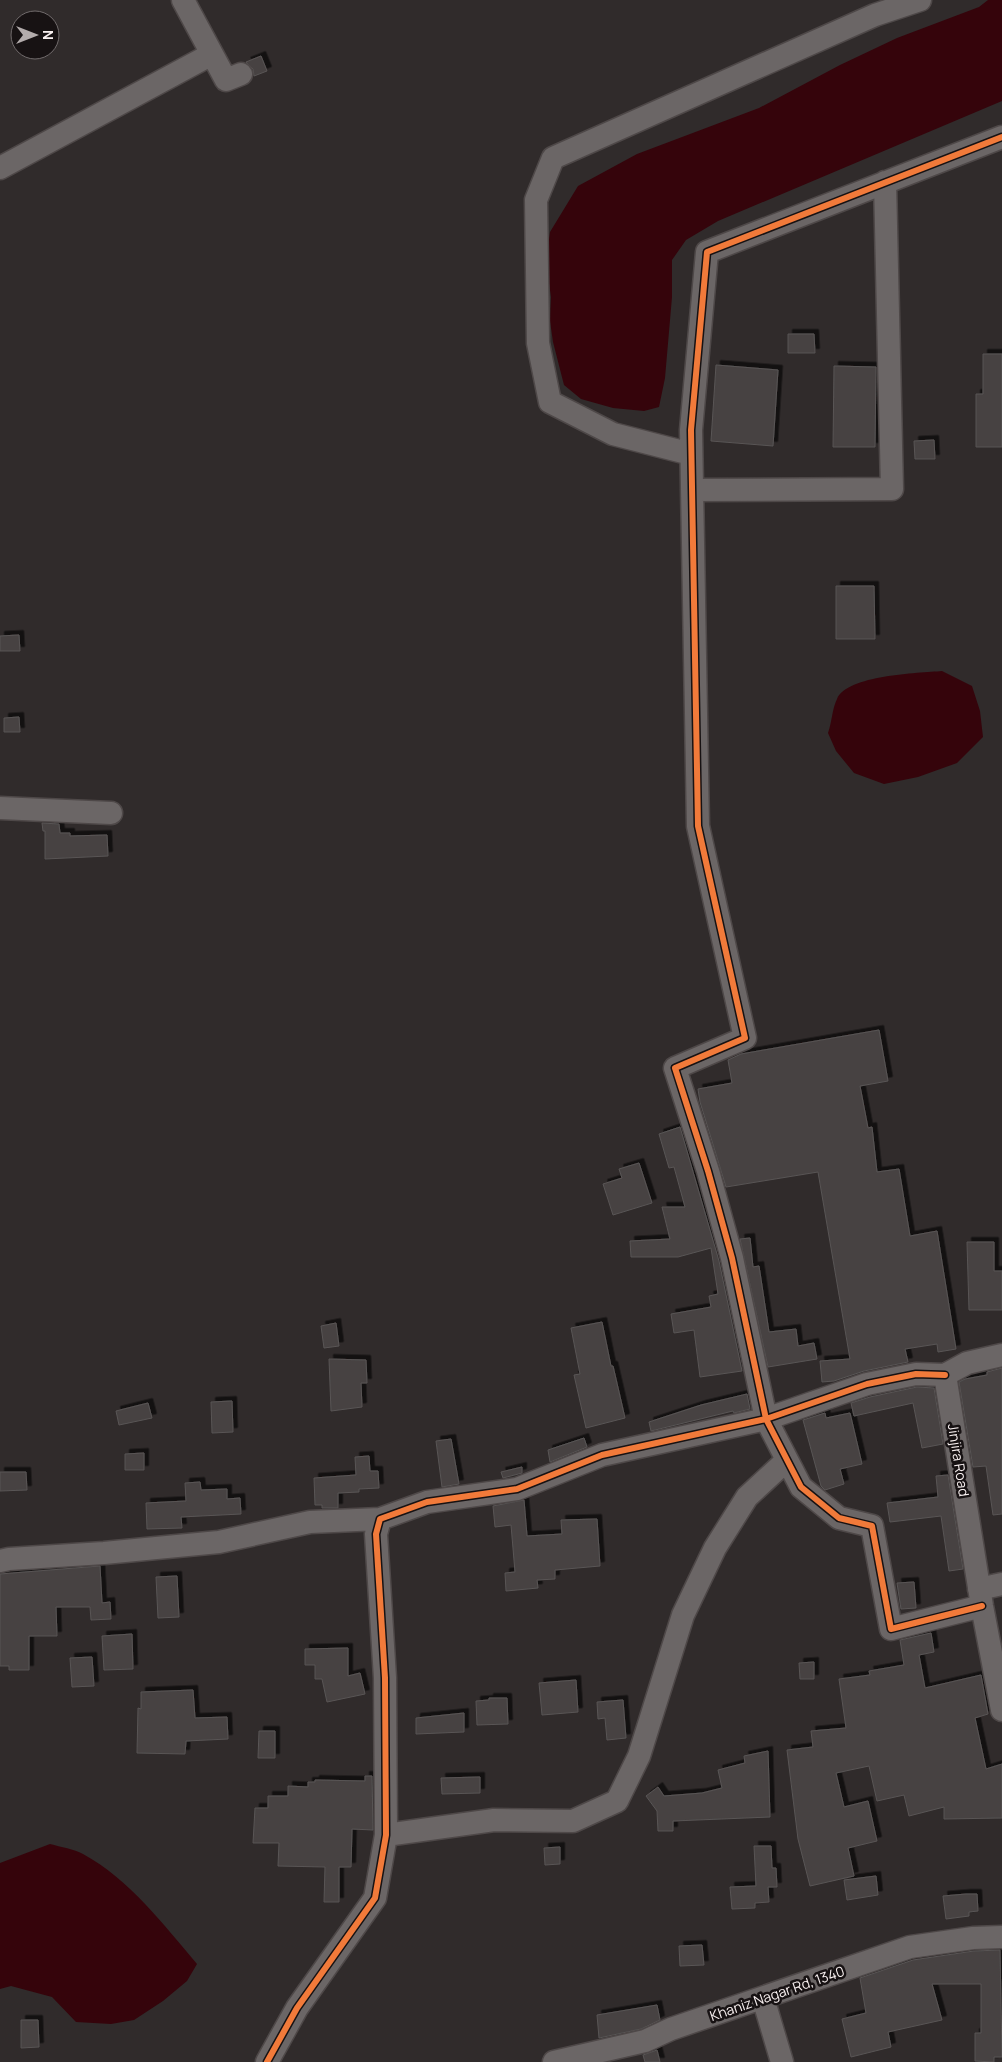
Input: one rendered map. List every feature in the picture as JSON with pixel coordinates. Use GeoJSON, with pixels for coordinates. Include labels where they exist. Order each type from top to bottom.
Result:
{"type":"FeatureCollection","features":[{"type":"Feature","properties":{"kind":"street"},"geometry":{"type":"LineString","coordinates":[[183,0],[226,80],[241,74]]}},
{"type":"Feature","properties":{"kind":"street"},"geometry":{"type":"LineString","coordinates":[[691,454],[613,434],[550,402],[538,344],[536,200],[553,158],[896,4],[920,0]]}},
{"type":"Feature","properties":{"kind":"street"},"geometry":{"type":"LineString","coordinates":[[0,168],[212,54]]}},
{"type":"Feature","properties":{"kind":"street"},"geometry":{"type":"LineString","coordinates":[[1002,137],[707,252],[691,430],[698,826],[745,1038],[675,1068],[708,1171],[732,1258],[766,1419],[801,1487],[839,1518],[872,1526],[891,1630],[981,1598],[1002,1584]]}},
{"type":"Feature","properties":{"kind":"street"},"geometry":{"type":"LineString","coordinates":[[692,490],[892,489],[885,182]]}},
{"type":"Feature","properties":{"kind":"street"},"geometry":{"type":"LineString","coordinates":[[0,808],[111,813]]}},
{"type":"Feature","properties":{"kind":"street"},"geometry":{"type":"LineString","coordinates":[[0,1561],[9,1558],[104,1553],[219,1542],[310,1522],[380,1519],[427,1502],[517,1489],[602,1455],[766,1419],[866,1384],[916,1374],[945,1375],[966,1364],[1002,1355]]}},
{"type":"Feature","properties":{"kind":"street","name":"Jinjira Road"},"geometry":{"type":"LineString","coordinates":[[945,1375],[981,1598],[1002,1710]]}},
{"type":"Feature","properties":{"kind":"street"},"geometry":{"type":"LineString","coordinates":[[386,1835],[494,1820],[573,1821],[617,1801],[638,1756],[683,1615],[715,1548],[747,1497],[787,1460]]}},
{"type":"Feature","properties":{"kind":"street"},"geometry":{"type":"LineString","coordinates":[[267,2062],[298,2008],[375,1898],[386,1835],[385,1678],[376,1534],[380,1519]]}},
{"type":"Feature","properties":{"kind":"street","name":"Khaniz Nagar Rd, 1340"},"geometry":{"type":"LineString","coordinates":[[554,2062],[645,2041],[671,2029],[910,1948],[973,1938],[1002,1937]]}},
{"type":"Feature","properties":{"kind":"street"},"geometry":{"type":"LineString","coordinates":[[762,1998],[782,2062]]}},
{"type":"Feature","properties":{"kind":"shaded area"},"geometry":{"type":"Polygon","coordinates":[[[988,0],[1002,0],[1002,101],[718,221],[686,240],[672,260],[672,297],[665,378],[659,407],[644,411],[613,408],[581,399],[564,385],[553,342],[550,321],[551,297],[546,262],[550,232],[578,186],[637,154],[759,108],[840,65],[897,38],[979,7],[988,0]]]}},
{"type":"Feature","properties":{"kind":"shaded area"},"geometry":{"type":"Polygon","coordinates":[[[942,671],[972,686],[980,711],[983,737],[957,763],[918,777],[884,784],[854,773],[836,751],[828,733],[835,703],[843,691],[868,680],[901,674],[942,671]]]}},
{"type":"Feature","properties":{"kind":"shaded area"},"geometry":{"type":"Polygon","coordinates":[[[50,1844],[72,1849],[83,1854],[116,1876],[145,1904],[197,1964],[187,1981],[163,2001],[134,2020],[111,2024],[76,2022],[52,1997],[11,1986],[0,1989],[0,1863],[50,1844]]]}},
{"type":"Feature","properties":{"kind":"building"},"geometry":{"type":"Polygon","coordinates":[[[261,56],[267,71],[254,76],[253,69],[246,62],[261,56]]]}},
{"type":"Feature","properties":{"kind":"building"},"geometry":{"type":"Polygon","coordinates":[[[788,334],[814,334],[815,353],[788,353],[788,334]]]}},
{"type":"Feature","properties":{"kind":"building"},"geometry":{"type":"Polygon","coordinates":[[[983,354],[1002,354],[1002,447],[976,447],[976,394],[983,394],[983,354]]]}},
{"type":"Feature","properties":{"kind":"building"},"geometry":{"type":"Polygon","coordinates":[[[716,365],[778,370],[773,446],[711,441],[716,365]]]}},
{"type":"Feature","properties":{"kind":"building"},"geometry":{"type":"Polygon","coordinates":[[[834,366],[876,367],[875,447],[833,447],[834,366]]]}},
{"type":"Feature","properties":{"kind":"building"},"geometry":{"type":"Polygon","coordinates":[[[934,440],[935,459],[915,459],[914,441],[934,440]]]}},
{"type":"Feature","properties":{"kind":"building"},"geometry":{"type":"Polygon","coordinates":[[[836,586],[874,586],[875,639],[836,639],[836,586]]]}},
{"type":"Feature","properties":{"kind":"building"},"geometry":{"type":"Polygon","coordinates":[[[19,635],[20,651],[0,651],[0,636],[19,635]]]}},
{"type":"Feature","properties":{"kind":"building"},"geometry":{"type":"Polygon","coordinates":[[[19,717],[20,732],[4,732],[4,718],[19,717]]]}},
{"type":"Feature","properties":{"kind":"building"},"geometry":{"type":"Polygon","coordinates":[[[42,823],[59,824],[60,833],[70,833],[70,836],[107,835],[108,856],[45,859],[45,831],[43,831],[42,823]]]}},
{"type":"Feature","properties":{"kind":"building"},"geometry":{"type":"Polygon","coordinates":[[[879,1030],[888,1081],[860,1086],[868,1128],[872,1127],[877,1172],[899,1169],[910,1236],[937,1231],[956,1349],[938,1352],[937,1344],[905,1349],[908,1362],[864,1371],[834,1381],[822,1382],[820,1361],[850,1359],[818,1172],[726,1187],[700,1102],[698,1089],[732,1083],[728,1060],[741,1054],[879,1030]]]}},
{"type":"Feature","properties":{"kind":"building"},"geometry":{"type":"Polygon","coordinates":[[[680,1127],[719,1261],[742,1371],[700,1377],[694,1330],[674,1333],[671,1314],[711,1307],[709,1296],[718,1294],[711,1248],[678,1257],[631,1257],[630,1241],[670,1239],[662,1207],[685,1207],[674,1167],[669,1168],[659,1134],[680,1127]]]}},
{"type":"Feature","properties":{"kind":"building"},"geometry":{"type":"Polygon","coordinates":[[[639,1163],[652,1203],[613,1215],[603,1184],[622,1178],[619,1169],[639,1163]]]}},
{"type":"Feature","properties":{"kind":"building"},"geometry":{"type":"Polygon","coordinates":[[[750,1238],[753,1267],[759,1266],[769,1332],[796,1329],[798,1346],[814,1343],[817,1359],[768,1367],[740,1239],[750,1238]]]}},
{"type":"Feature","properties":{"kind":"building"},"geometry":{"type":"Polygon","coordinates":[[[967,1242],[994,1242],[994,1271],[1002,1271],[1002,1310],[969,1310],[967,1242]]]}},
{"type":"Feature","properties":{"kind":"building"},"geometry":{"type":"Polygon","coordinates":[[[602,1322],[625,1418],[586,1428],[574,1375],[580,1374],[571,1328],[602,1322]]]}},
{"type":"Feature","properties":{"kind":"building"},"geometry":{"type":"Polygon","coordinates":[[[336,1323],[339,1346],[324,1348],[321,1326],[336,1323]]]}},
{"type":"Feature","properties":{"kind":"building"},"geometry":{"type":"Polygon","coordinates":[[[329,1359],[366,1360],[367,1383],[361,1383],[362,1407],[331,1411],[329,1359]]]}},
{"type":"Feature","properties":{"kind":"building"},"geometry":{"type":"Polygon","coordinates":[[[1002,1368],[1002,1514],[993,1515],[986,1466],[973,1467],[959,1382],[987,1375],[987,1372],[1002,1368]]]}},
{"type":"Feature","properties":{"kind":"building"},"geometry":{"type":"Polygon","coordinates":[[[917,1387],[934,1388],[943,1444],[922,1448],[913,1403],[854,1416],[851,1403],[917,1387]]]}},
{"type":"Feature","properties":{"kind":"building"},"geometry":{"type":"Polygon","coordinates":[[[747,1394],[750,1409],[734,1413],[733,1411],[651,1431],[649,1422],[701,1405],[747,1394]]]}},
{"type":"Feature","properties":{"kind":"building"},"geometry":{"type":"Polygon","coordinates":[[[232,1401],[233,1432],[212,1433],[211,1402],[232,1401]]]}},
{"type":"Feature","properties":{"kind":"building"},"geometry":{"type":"Polygon","coordinates":[[[148,1403],[152,1418],[119,1425],[116,1411],[148,1403]]]}},
{"type":"Feature","properties":{"kind":"building"},"geometry":{"type":"Polygon","coordinates":[[[825,1413],[826,1418],[850,1413],[862,1464],[840,1469],[844,1484],[825,1490],[821,1486],[803,1420],[825,1413]]]}},
{"type":"Feature","properties":{"kind":"building"},"geometry":{"type":"Polygon","coordinates":[[[584,1438],[587,1447],[550,1462],[548,1450],[584,1438]]]}},
{"type":"Feature","properties":{"kind":"building"},"geometry":{"type":"Polygon","coordinates":[[[451,1439],[459,1484],[442,1487],[436,1441],[451,1439]]]}},
{"type":"Feature","properties":{"kind":"building"},"geometry":{"type":"Polygon","coordinates":[[[144,1453],[144,1470],[125,1470],[125,1454],[144,1453]]]}},
{"type":"Feature","properties":{"kind":"building"},"geometry":{"type":"Polygon","coordinates":[[[369,1456],[370,1471],[378,1471],[379,1488],[359,1489],[359,1492],[338,1493],[338,1508],[322,1508],[322,1505],[315,1505],[314,1478],[356,1475],[355,1457],[369,1456]]]}},
{"type":"Feature","properties":{"kind":"building"},"geometry":{"type":"Polygon","coordinates":[[[522,1467],[522,1473],[503,1478],[501,1472],[522,1467]]]}},
{"type":"Feature","properties":{"kind":"building"},"geometry":{"type":"Polygon","coordinates":[[[0,1472],[26,1472],[27,1490],[0,1491],[0,1472]]]}},
{"type":"Feature","properties":{"kind":"building"},"geometry":{"type":"Polygon","coordinates":[[[948,1475],[963,1569],[949,1571],[941,1516],[890,1522],[887,1503],[938,1497],[936,1476],[948,1475]]]}},
{"type":"Feature","properties":{"kind":"building"},"geometry":{"type":"Polygon","coordinates":[[[200,1482],[201,1490],[227,1489],[227,1499],[240,1498],[241,1514],[181,1517],[182,1528],[147,1529],[146,1503],[186,1501],[185,1483],[200,1482]]]}},
{"type":"Feature","properties":{"kind":"building"},"geometry":{"type":"Polygon","coordinates":[[[524,1500],[527,1536],[562,1534],[561,1520],[597,1519],[600,1566],[555,1570],[555,1579],[537,1580],[538,1588],[506,1591],[505,1573],[515,1572],[511,1525],[495,1527],[493,1506],[524,1500]]]}},
{"type":"Feature","properties":{"kind":"building"},"geometry":{"type":"Polygon","coordinates":[[[100,1566],[102,1603],[110,1602],[111,1619],[91,1620],[90,1607],[56,1607],[57,1636],[29,1636],[29,1670],[9,1670],[9,1666],[0,1666],[0,1574],[100,1566]]]}},
{"type":"Feature","properties":{"kind":"building"},"geometry":{"type":"Polygon","coordinates":[[[177,1576],[179,1617],[158,1618],[156,1577],[177,1576]]]}},
{"type":"Feature","properties":{"kind":"building"},"geometry":{"type":"Polygon","coordinates":[[[914,1582],[916,1608],[901,1609],[897,1583],[914,1582]]]}},
{"type":"Feature","properties":{"kind":"building"},"geometry":{"type":"Polygon","coordinates":[[[931,1633],[934,1652],[919,1655],[925,1688],[981,1675],[988,1714],[975,1718],[986,1769],[1002,1764],[1002,1818],[944,1819],[944,1807],[909,1816],[904,1795],[877,1801],[869,1766],[836,1773],[844,1807],[868,1801],[877,1841],[848,1848],[854,1876],[810,1886],[798,1839],[787,1750],[813,1747],[811,1731],[846,1728],[839,1679],[870,1675],[869,1671],[904,1665],[900,1640],[931,1633]]]}},
{"type":"Feature","properties":{"kind":"building"},"geometry":{"type":"Polygon","coordinates":[[[132,1634],[133,1669],[104,1670],[102,1636],[132,1634]]]}},
{"type":"Feature","properties":{"kind":"building"},"geometry":{"type":"Polygon","coordinates":[[[348,1648],[348,1676],[360,1673],[365,1694],[327,1702],[322,1679],[315,1679],[315,1665],[305,1665],[305,1649],[348,1648]]]}},
{"type":"Feature","properties":{"kind":"building"},"geometry":{"type":"Polygon","coordinates":[[[92,1657],[94,1686],[72,1687],[70,1658],[92,1657]]]}},
{"type":"Feature","properties":{"kind":"building"},"geometry":{"type":"Polygon","coordinates":[[[814,1662],[814,1679],[800,1679],[799,1663],[814,1662]]]}},
{"type":"Feature","properties":{"kind":"building"},"geometry":{"type":"Polygon","coordinates":[[[576,1680],[578,1712],[542,1715],[539,1683],[576,1680]]]}},
{"type":"Feature","properties":{"kind":"building"},"geometry":{"type":"Polygon","coordinates":[[[193,1690],[195,1718],[227,1717],[228,1739],[186,1741],[185,1754],[137,1753],[138,1708],[141,1709],[141,1692],[193,1690]]]}},
{"type":"Feature","properties":{"kind":"building"},"geometry":{"type":"Polygon","coordinates":[[[489,1698],[507,1698],[508,1724],[477,1725],[476,1701],[489,1700],[489,1698]]]}},
{"type":"Feature","properties":{"kind":"building"},"geometry":{"type":"Polygon","coordinates":[[[623,1700],[626,1738],[607,1740],[605,1718],[598,1719],[597,1702],[623,1700]]]}},
{"type":"Feature","properties":{"kind":"building"},"geometry":{"type":"Polygon","coordinates":[[[464,1713],[464,1732],[416,1734],[416,1718],[464,1713]]]}},
{"type":"Feature","properties":{"kind":"building"},"geometry":{"type":"Polygon","coordinates":[[[259,1731],[275,1731],[275,1758],[258,1758],[259,1731]]]}},
{"type":"Feature","properties":{"kind":"building"},"geometry":{"type":"Polygon","coordinates":[[[768,1751],[770,1817],[673,1821],[673,1831],[658,1831],[657,1811],[646,1796],[658,1787],[664,1796],[702,1793],[722,1788],[718,1770],[745,1763],[744,1756],[768,1751]]]}},
{"type":"Feature","properties":{"kind":"building"},"geometry":{"type":"Polygon","coordinates":[[[365,1776],[372,1776],[373,1830],[352,1829],[351,1867],[339,1867],[339,1902],[324,1902],[325,1867],[278,1866],[279,1843],[253,1843],[255,1808],[268,1808],[268,1796],[288,1796],[288,1786],[308,1787],[308,1782],[315,1782],[315,1780],[365,1781],[365,1776]]]}},
{"type":"Feature","properties":{"kind":"building"},"geometry":{"type":"Polygon","coordinates":[[[480,1777],[480,1793],[442,1794],[441,1778],[480,1777]]]}},
{"type":"Feature","properties":{"kind":"building"},"geometry":{"type":"Polygon","coordinates":[[[754,1846],[771,1846],[772,1868],[776,1868],[777,1887],[768,1887],[769,1902],[755,1903],[755,1908],[732,1909],[730,1887],[756,1886],[754,1846]]]}},
{"type":"Feature","properties":{"kind":"building"},"geometry":{"type":"Polygon","coordinates":[[[560,1847],[560,1864],[545,1865],[544,1848],[560,1847]]]}},
{"type":"Feature","properties":{"kind":"building"},"geometry":{"type":"Polygon","coordinates":[[[876,1876],[878,1895],[847,1900],[844,1880],[876,1876]]]}},
{"type":"Feature","properties":{"kind":"building"},"geometry":{"type":"Polygon","coordinates":[[[977,1894],[978,1911],[969,1912],[969,1916],[946,1919],[943,1896],[977,1894]]]}},
{"type":"Feature","properties":{"kind":"building"},"geometry":{"type":"Polygon","coordinates":[[[702,1945],[704,1965],[680,1966],[679,1946],[702,1945]]]}},
{"type":"Feature","properties":{"kind":"building"},"geometry":{"type":"Polygon","coordinates":[[[1000,1950],[1002,2057],[994,2057],[994,2062],[975,2061],[975,2033],[981,2033],[981,1984],[932,1984],[942,2020],[888,2032],[891,2047],[851,2057],[842,2019],[866,2013],[860,1978],[913,1960],[974,1951],[1000,1950]]]}},
{"type":"Feature","properties":{"kind":"building"},"geometry":{"type":"Polygon","coordinates":[[[657,2005],[660,2020],[641,2029],[599,2038],[597,2015],[657,2005]]]}},
{"type":"Feature","properties":{"kind":"building"},"geometry":{"type":"Polygon","coordinates":[[[21,2020],[38,2020],[39,2047],[21,2048],[21,2020]]]}},
{"type":"Feature","properties":{"kind":"building"},"geometry":{"type":"Polygon","coordinates":[[[657,2050],[660,2062],[645,2062],[643,2055],[657,2050]]]}},
{"type":"Feature","properties":{"kind":"cycle path"},"geometry":{"type":"LineString","coordinates":[[982,1606],[891,1629],[872,1526],[839,1518],[801,1487],[766,1419],[732,1258],[708,1171],[675,1068],[745,1038],[698,826],[691,430],[707,252],[1002,137]]}},
{"type":"Feature","properties":{"kind":"cycle path"},"geometry":{"type":"LineString","coordinates":[[267,2062],[297,2008],[375,1898],[386,1835],[385,1678],[376,1534],[380,1519],[427,1502],[517,1489],[602,1455],[766,1419],[867,1384],[916,1374],[945,1375]]}}]}
